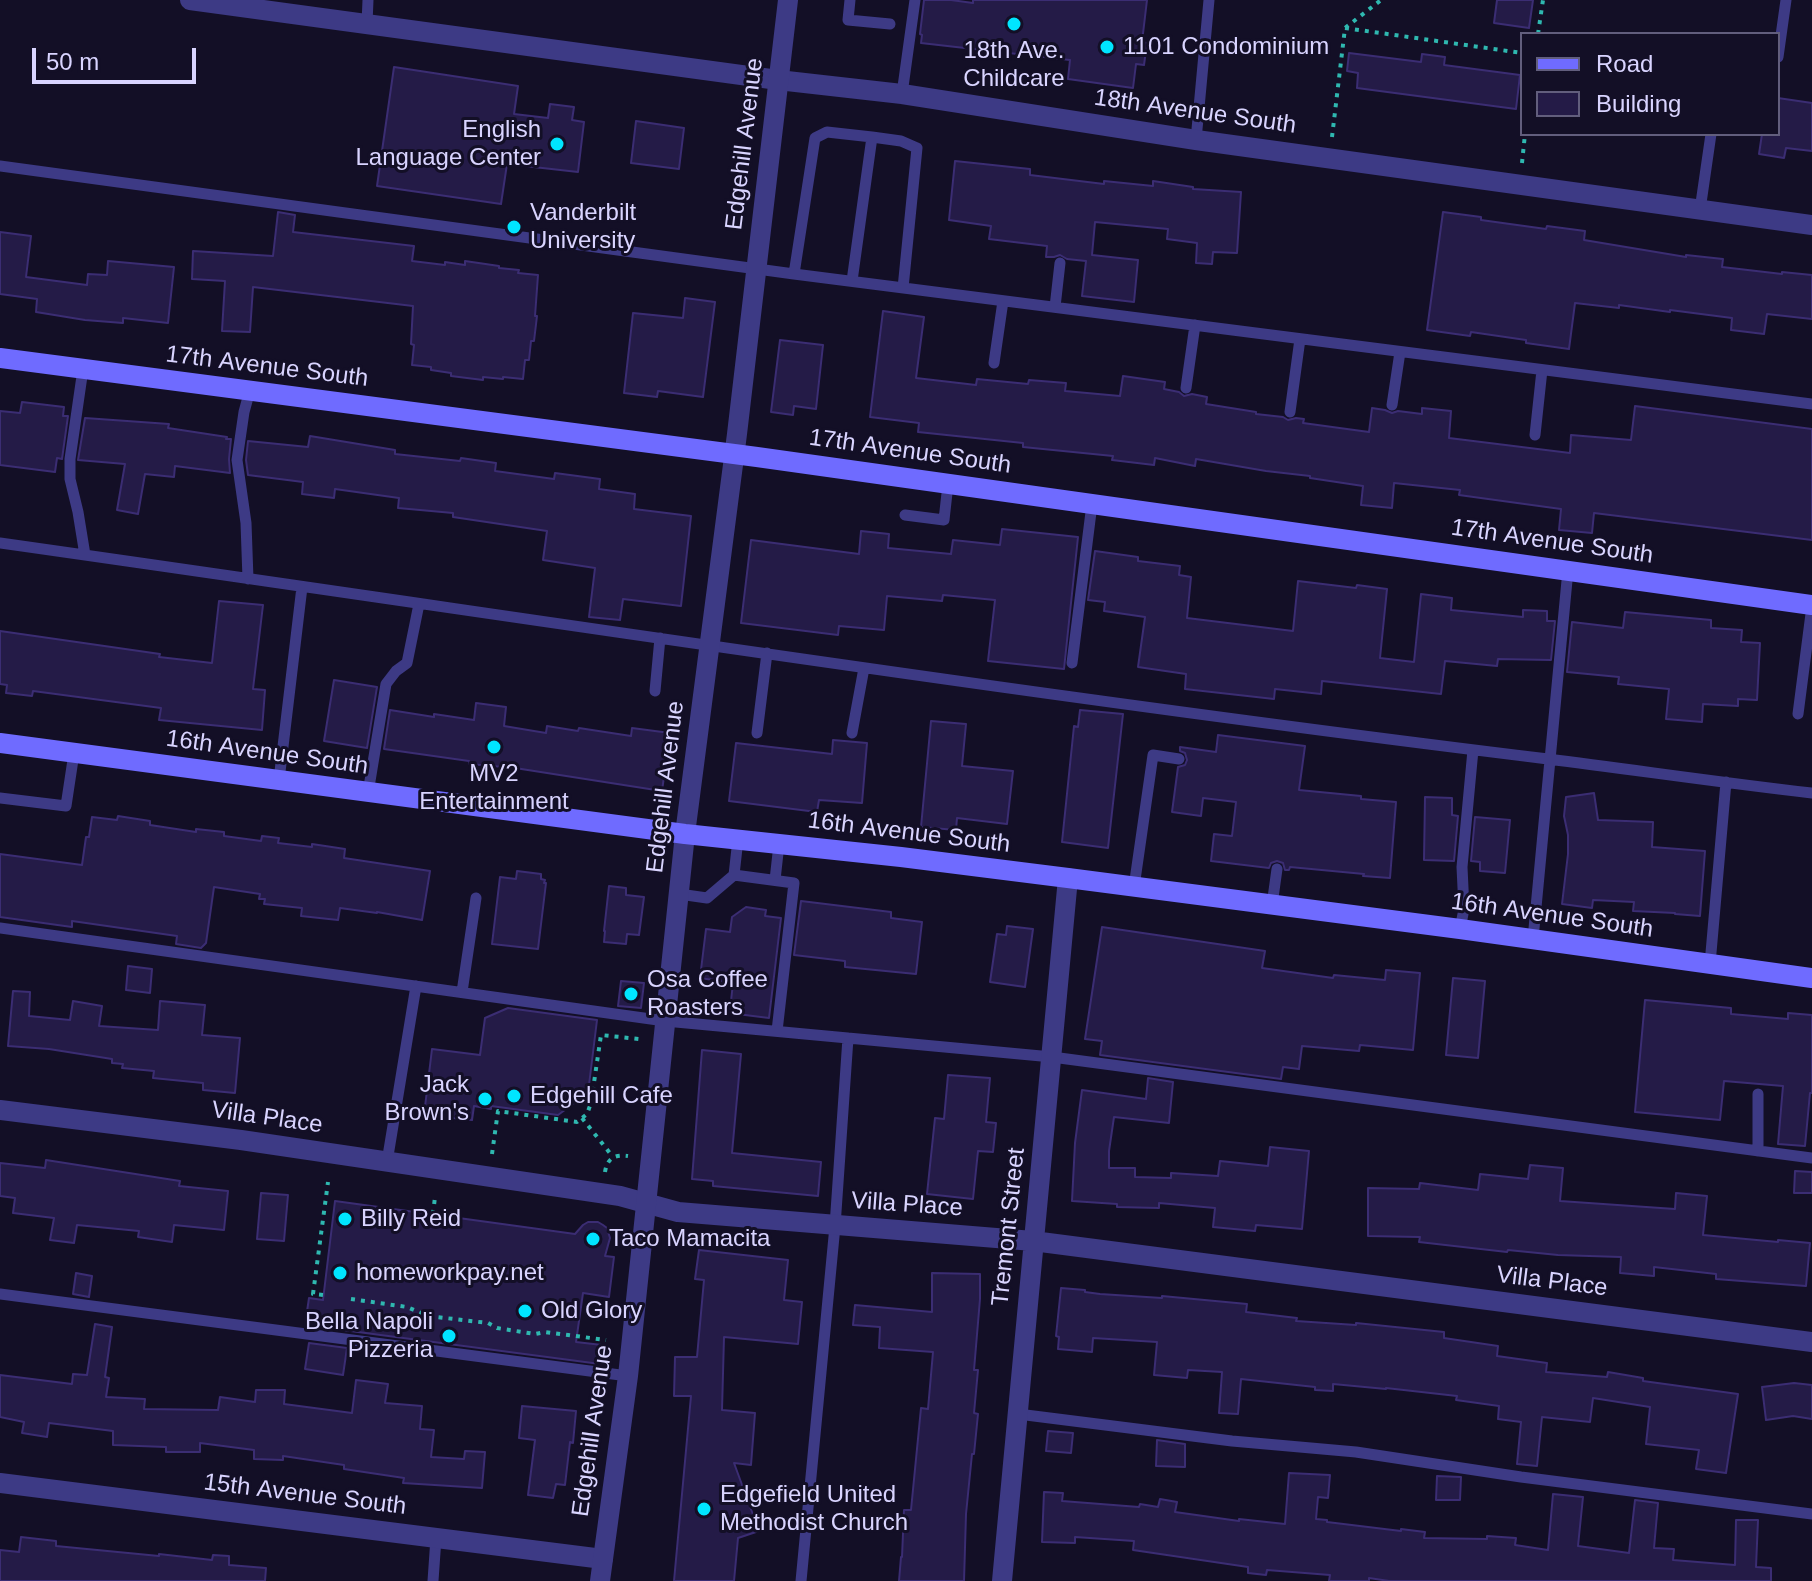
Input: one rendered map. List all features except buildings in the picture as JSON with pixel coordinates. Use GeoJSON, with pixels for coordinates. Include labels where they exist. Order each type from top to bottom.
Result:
{"type":"FeatureCollection","features":[{"type":"Feature","properties":{"kind":"main road","name":"17th Avenue South"},"geometry":{"type":"LineString","coordinates":[[0,358],[735,454],[1812,605]]}},
{"type":"Feature","properties":{"kind":"main road","name":"16th Avenue South"},"geometry":{"type":"LineString","coordinates":[[0,743],[685,834],[1068,878],[1812,978]]}},
{"type":"Feature","properties":{"kind":"street","name":"18th Avenue South"},"geometry":{"type":"LineString","coordinates":[[192,0],[902,94],[1196,140],[1812,225]]}},
{"type":"Feature","properties":{"kind":"street","name":"Edgehill Avenue"},"geometry":{"type":"LineString","coordinates":[[600,1581],[628,1376],[685,834],[735,454],[788,0]]}},
{"type":"Feature","properties":{"kind":"street","name":"Tremont Street"},"geometry":{"type":"LineString","coordinates":[[1002,1581],[1068,878]]}},
{"type":"Feature","properties":{"kind":"street","name":"Villa Place"},"geometry":{"type":"LineString","coordinates":[[0,1110],[241,1140],[620,1196],[678,1212],[1033,1241],[1812,1342]]}},
{"type":"Feature","properties":{"kind":"street","name":"15th Avenue South"},"geometry":{"type":"LineString","coordinates":[[0,1483],[603,1559]]}},
{"type":"Feature","properties":{"kind":"lane"},"geometry":{"type":"LineString","coordinates":[[367,24],[368,0]]}},
{"type":"Feature","properties":{"kind":"lane"},"geometry":{"type":"LineString","coordinates":[[850,0],[848,20],[890,24]]}},
{"type":"Feature","properties":{"kind":"lane"},"geometry":{"type":"LineString","coordinates":[[902,94],[915,0]]}},
{"type":"Feature","properties":{"kind":"lane"},"geometry":{"type":"LineString","coordinates":[[1196,140],[1209,0]]}},
{"type":"Feature","properties":{"kind":"lane"},"geometry":{"type":"LineString","coordinates":[[1780,43],[1786,0]]}},
{"type":"Feature","properties":{"kind":"lane"},"geometry":{"type":"LineString","coordinates":[[794,274],[815,138],[827,132],[872,137],[901,141],[917,148],[903,288]]}},
{"type":"Feature","properties":{"kind":"lane"},"geometry":{"type":"LineString","coordinates":[[1700,210],[1711,136]]}},
{"type":"Feature","properties":{"kind":"lane"},"geometry":{"type":"LineString","coordinates":[[852,281],[872,137]]}},
{"type":"Feature","properties":{"kind":"lane"},"geometry":{"type":"LineString","coordinates":[[0,166],[794,274],[1812,404]]}},
{"type":"Feature","properties":{"kind":"lane"},"geometry":{"type":"LineString","coordinates":[[1055,307],[1060,263]]}},
{"type":"Feature","properties":{"kind":"lane"},"geometry":{"type":"LineString","coordinates":[[994,363],[1003,301]]}},
{"type":"Feature","properties":{"kind":"lane"},"geometry":{"type":"LineString","coordinates":[[1186,388],[1195,325]]}},
{"type":"Feature","properties":{"kind":"lane"},"geometry":{"type":"LineString","coordinates":[[1290,412],[1300,339]]}},
{"type":"Feature","properties":{"kind":"lane"},"geometry":{"type":"LineString","coordinates":[[1392,405],[1400,352]]}},
{"type":"Feature","properties":{"kind":"lane"},"geometry":{"type":"LineString","coordinates":[[83,369],[70,479],[85,555]]}},
{"type":"Feature","properties":{"kind":"lane"},"geometry":{"type":"LineString","coordinates":[[1535,435],[1542,370]]}},
{"type":"Feature","properties":{"kind":"lane"},"geometry":{"type":"LineString","coordinates":[[248,579],[246,523],[237,460],[250,390]]}},
{"type":"Feature","properties":{"kind":"lane"},"geometry":{"type":"LineString","coordinates":[[905,515],[944,520],[948,484]]}},
{"type":"Feature","properties":{"kind":"lane"},"geometry":{"type":"LineString","coordinates":[[1072,663],[1092,504]]}},
{"type":"Feature","properties":{"kind":"lane"},"geometry":{"type":"LineString","coordinates":[[0,543],[864,668],[1812,793]]}},
{"type":"Feature","properties":{"kind":"lane"},"geometry":{"type":"LineString","coordinates":[[1533,939],[1568,570]]}},
{"type":"Feature","properties":{"kind":"lane"},"geometry":{"type":"LineString","coordinates":[[279,780],[302,587]]}},
{"type":"Feature","properties":{"kind":"lane"},"geometry":{"type":"LineString","coordinates":[[368,793],[386,684],[407,663],[419,604]]}},
{"type":"Feature","properties":{"kind":"lane"},"geometry":{"type":"LineString","coordinates":[[1798,714],[1812,605]]}},
{"type":"Feature","properties":{"kind":"lane"},"geometry":{"type":"LineString","coordinates":[[655,691],[660,638]]}},
{"type":"Feature","properties":{"kind":"lane"},"geometry":{"type":"LineString","coordinates":[[757,733],[767,653]]}},
{"type":"Feature","properties":{"kind":"lane"},"geometry":{"type":"LineString","coordinates":[[852,733],[864,668]]}},
{"type":"Feature","properties":{"kind":"lane"},"geometry":{"type":"LineString","coordinates":[[1460,929],[1464,909],[1462,867],[1473,750]]}},
{"type":"Feature","properties":{"kind":"lane"},"geometry":{"type":"LineString","coordinates":[[0,798],[66,806],[74,753]]}},
{"type":"Feature","properties":{"kind":"lane"},"geometry":{"type":"LineString","coordinates":[[1134,887],[1153,755],[1179,759]]}},
{"type":"Feature","properties":{"kind":"lane"},"geometry":{"type":"LineString","coordinates":[[1710,964],[1726,782]]}},
{"type":"Feature","properties":{"kind":"lane"},"geometry":{"type":"LineString","coordinates":[[679,894],[707,898],[734,875],[738,839]]}},
{"type":"Feature","properties":{"kind":"lane"},"geometry":{"type":"LineString","coordinates":[[775,880],[779,844]]}},
{"type":"Feature","properties":{"kind":"lane"},"geometry":{"type":"LineString","coordinates":[[1272,905],[1277,869]]}},
{"type":"Feature","properties":{"kind":"lane"},"geometry":{"type":"LineString","coordinates":[[734,875],[794,883],[777,1031]]}},
{"type":"Feature","properties":{"kind":"lane"},"geometry":{"type":"LineString","coordinates":[[462,992],[476,898]]}},
{"type":"Feature","properties":{"kind":"lane"},"geometry":{"type":"LineString","coordinates":[[0,928],[665,1021],[1052,1057],[1812,1158]]}},
{"type":"Feature","properties":{"kind":"lane"},"geometry":{"type":"LineString","coordinates":[[387,1162],[416,986]]}},
{"type":"Feature","properties":{"kind":"lane"},"geometry":{"type":"LineString","coordinates":[[801,1581],[835,1226],[848,1038]]}},
{"type":"Feature","properties":{"kind":"lane"},"geometry":{"type":"LineString","coordinates":[[1758,1094],[1758,1151]]}},
{"type":"Feature","properties":{"kind":"lane"},"geometry":{"type":"LineString","coordinates":[[0,1294],[628,1376]]}},
{"type":"Feature","properties":{"kind":"lane"},"geometry":{"type":"LineString","coordinates":[[1018,1414],[1232,1441],[1356,1452],[1521,1477],[1812,1514]]}},
{"type":"Feature","properties":{"kind":"lane"},"geometry":{"type":"LineString","coordinates":[[433,1581],[436,1538]]}},
{"type":"Feature","properties":{"kind":"path"},"geometry":{"type":"LineString","coordinates":[[1332,137],[1345,28],[1381,0]]}},
{"type":"Feature","properties":{"kind":"path"},"geometry":{"type":"LineString","coordinates":[[1538,32],[1543,0]]}},
{"type":"Feature","properties":{"kind":"path"},"geometry":{"type":"LineString","coordinates":[[1345,28],[1520,53]]}},
{"type":"Feature","properties":{"kind":"path"},"geometry":{"type":"LineString","coordinates":[[1522,164],[1525,136]]}},
{"type":"Feature","properties":{"kind":"path"},"geometry":{"type":"LineString","coordinates":[[492,1154],[498,1111],[577,1122],[587,1114],[591,1103],[601,1035],[639,1039]]}},
{"type":"Feature","properties":{"kind":"path"},"geometry":{"type":"LineString","coordinates":[[582,1118],[613,1157]]}},
{"type":"Feature","properties":{"kind":"path"},"geometry":{"type":"LineString","coordinates":[[605,1173],[608,1161],[613,1157],[628,1156]]}},
{"type":"Feature","properties":{"kind":"path"},"geometry":{"type":"LineString","coordinates":[[323,1295],[313,1294],[328,1182]]}},
{"type":"Feature","properties":{"kind":"path"},"geometry":{"type":"LineString","coordinates":[[433,1214],[435,1197]]}},
{"type":"Feature","properties":{"kind":"path"},"geometry":{"type":"LineString","coordinates":[[351,1299],[407,1307],[428,1316],[488,1323],[497,1328],[606,1340]]}},
{"type":"Feature","properties":{"kind":"path"},"geometry":{"type":"LineString","coordinates":[[419,1312],[420,1304]]}},
{"type":"Feature","properties":{"kind":"place","name":"18th Ave. Childcare"},"geometry":{"type":"Point","coordinates":[1014,24]}},
{"type":"Feature","properties":{"kind":"place","name":"1101 Condominium"},"geometry":{"type":"Point","coordinates":[1107,47]}},
{"type":"Feature","properties":{"kind":"place","name":"English Language Center"},"geometry":{"type":"Point","coordinates":[557,144]}},
{"type":"Feature","properties":{"kind":"place","name":"Vanderbilt University"},"geometry":{"type":"Point","coordinates":[514,227]}},
{"type":"Feature","properties":{"kind":"place","name":"MV2 Entertainment"},"geometry":{"type":"Point","coordinates":[494,747]}},
{"type":"Feature","properties":{"kind":"place","name":"Osa Coffee Roasters"},"geometry":{"type":"Point","coordinates":[631,994]}},
{"type":"Feature","properties":{"kind":"place","name":"Edgehill Cafe"},"geometry":{"type":"Point","coordinates":[514,1096]}},
{"type":"Feature","properties":{"kind":"place","name":"Jack Brown's"},"geometry":{"type":"Point","coordinates":[485,1099]}},
{"type":"Feature","properties":{"kind":"place","name":"Billy Reid"},"geometry":{"type":"Point","coordinates":[345,1219]}},
{"type":"Feature","properties":{"kind":"place","name":"Taco Mamacita"},"geometry":{"type":"Point","coordinates":[593,1239]}},
{"type":"Feature","properties":{"kind":"place","name":"homeworkpay.net"},"geometry":{"type":"Point","coordinates":[340,1273]}},
{"type":"Feature","properties":{"kind":"place","name":"Old Glory"},"geometry":{"type":"Point","coordinates":[525,1311]}},
{"type":"Feature","properties":{"kind":"place","name":"Bella Napoli Pizzeria"},"geometry":{"type":"Point","coordinates":[449,1336]}},
{"type":"Feature","properties":{"kind":"place","name":"Edgefield United Methodist Church"},"geometry":{"type":"Point","coordinates":[704,1509]}}]}
